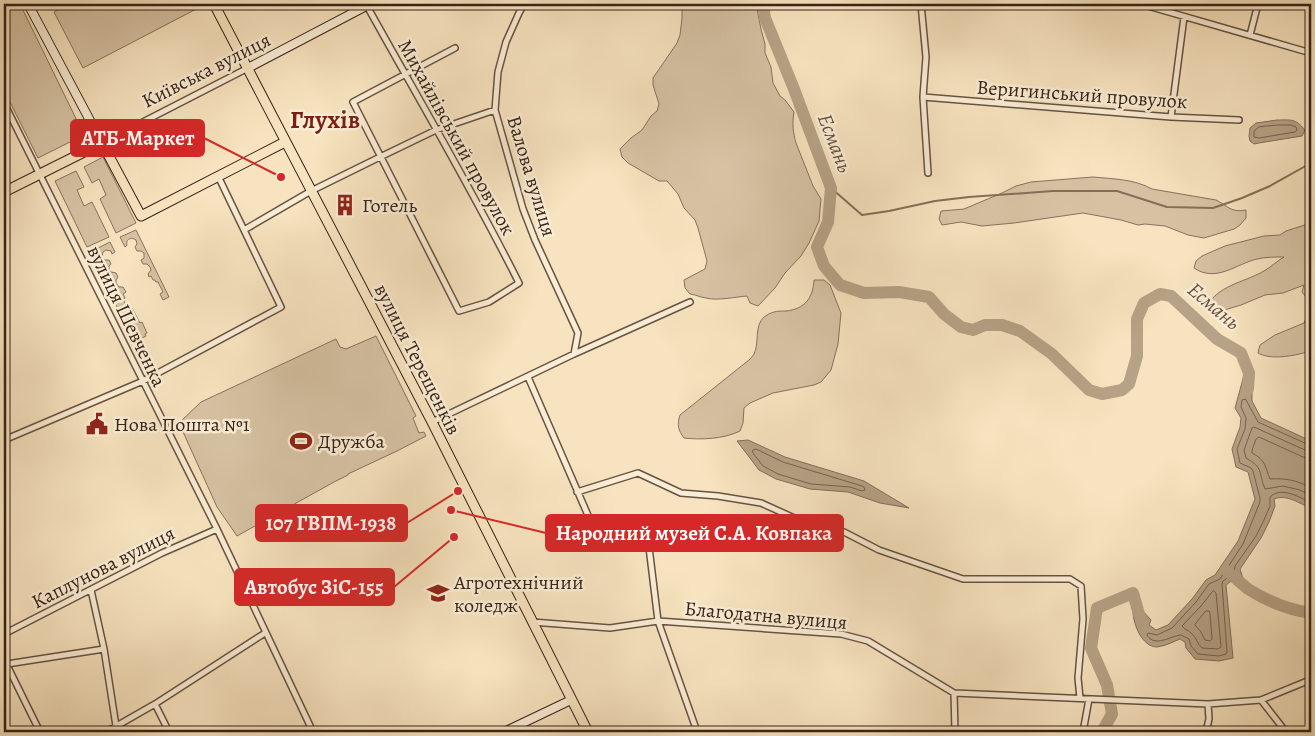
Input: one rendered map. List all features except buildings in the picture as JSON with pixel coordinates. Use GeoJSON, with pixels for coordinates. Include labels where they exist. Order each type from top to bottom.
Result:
{"type":"FeatureCollection","features":[{"type":"Feature","properties":{"kind":"main road","name":"вулиця Терещенків"},"geometry":{"type":"LineString","coordinates":[[214,4],[432,422],[588,732]]}},
{"type":"Feature","properties":{"kind":"main road"},"geometry":{"type":"LineString","coordinates":[[102,143],[141,216],[285,142]]}},
{"type":"Feature","properties":{"kind":"main road","name":"Київська вулиця"},"geometry":{"type":"LineString","coordinates":[[4,192],[102,143]]}},
{"type":"Feature","properties":{"kind":"street"},"geometry":{"type":"LineString","coordinates":[[28,4],[102,143]]}},
{"type":"Feature","properties":{"kind":"street","name":"Валова вулиця"},"geometry":{"type":"LineString","coordinates":[[524,4],[504,49],[498,72],[495,110],[523,209],[535,240],[578,333],[574,354]]}},
{"type":"Feature","properties":{"kind":"street"},"geometry":{"type":"LineString","coordinates":[[921,4],[926,57],[923,97],[928,173]]}},
{"type":"Feature","properties":{"kind":"street"},"geometry":{"type":"LineString","coordinates":[[1142,4],[1311,53]]}},
{"type":"Feature","properties":{"kind":"street"},"geometry":{"type":"LineString","coordinates":[[1250,35],[1258,4]]}},
{"type":"Feature","properties":{"kind":"street","name":"Київська вулиця"},"geometry":{"type":"LineString","coordinates":[[102,143],[369,5]]}},
{"type":"Feature","properties":{"kind":"street","name":"Михайлівський провулок"},"geometry":{"type":"LineString","coordinates":[[369,5],[519,283],[489,302],[459,311],[380,157]]}},
{"type":"Feature","properties":{"kind":"street"},"geometry":{"type":"LineString","coordinates":[[1171,117],[1184,17]]}},
{"type":"Feature","properties":{"kind":"street"},"geometry":{"type":"LineString","coordinates":[[380,157],[353,102],[455,48]]}},
{"type":"Feature","properties":{"kind":"street","name":"Веригинський провулок"},"geometry":{"type":"LineString","coordinates":[[923,97],[1171,117],[1239,120]]}},
{"type":"Feature","properties":{"kind":"street","name":"вулиця Шевченка"},"geometry":{"type":"LineString","coordinates":[[4,103],[217,529],[313,732]]}},
{"type":"Feature","properties":{"kind":"street"},"geometry":{"type":"LineString","coordinates":[[244,230],[311,191],[436,130],[495,110]]}},
{"type":"Feature","properties":{"kind":"street"},"geometry":{"type":"LineString","coordinates":[[4,440],[143,381],[281,307],[217,176]]}},
{"type":"Feature","properties":{"kind":"street"},"geometry":{"type":"LineString","coordinates":[[432,422],[574,354],[690,302]]}},
{"type":"Feature","properties":{"kind":"street"},"geometry":{"type":"LineString","coordinates":[[528,377],[576,492],[638,473],[681,493],[718,496],[761,503],[812,526],[844,532],[879,550],[963,579],[1070,579],[1081,586],[1083,619],[1078,678],[1080,698]]}},
{"type":"Feature","properties":{"kind":"street","name":"Благодатна вулиця"},"geometry":{"type":"LineString","coordinates":[[576,492],[590,520],[597,528],[609,532],[641,529],[648,538],[658,621]]}},
{"type":"Feature","properties":{"kind":"street","name":"Каплунова вулиця"},"geometry":{"type":"LineString","coordinates":[[4,634],[162,553],[217,529]]}},
{"type":"Feature","properties":{"kind":"street"},"geometry":{"type":"LineString","coordinates":[[92,590],[104,649],[116,726]]}},
{"type":"Feature","properties":{"kind":"street"},"geometry":{"type":"LineString","coordinates":[[658,621],[697,732]]}},
{"type":"Feature","properties":{"kind":"street","name":"Благодатна вулиця"},"geometry":{"type":"LineString","coordinates":[[532,622],[610,628],[658,621],[841,634],[868,641],[954,693],[1208,704],[1262,700],[1311,681]]}},
{"type":"Feature","properties":{"kind":"street"},"geometry":{"type":"LineString","coordinates":[[106,732],[156,704],[265,633]]}},
{"type":"Feature","properties":{"kind":"street"},"geometry":{"type":"LineString","coordinates":[[7,664],[104,649]]}},
{"type":"Feature","properties":{"kind":"street"},"geometry":{"type":"LineString","coordinates":[[4,659],[40,732]]}},
{"type":"Feature","properties":{"kind":"street"},"geometry":{"type":"LineString","coordinates":[[954,693],[955,732]]}},
{"type":"Feature","properties":{"kind":"street"},"geometry":{"type":"LineString","coordinates":[[1083,732],[1090,699]]}},
{"type":"Feature","properties":{"kind":"street"},"geometry":{"type":"LineString","coordinates":[[504,732],[571,700]]}},
{"type":"Feature","properties":{"kind":"street"},"geometry":{"type":"LineString","coordinates":[[1262,700],[1286,732]]}},
{"type":"Feature","properties":{"kind":"street"},"geometry":{"type":"LineString","coordinates":[[156,704],[169,732]]}},
{"type":"Feature","properties":{"kind":"street"},"geometry":{"type":"LineString","coordinates":[[1206,732],[1209,719],[1208,704]]}},
{"type":"Feature","properties":{"kind":"shaded area"},"geometry":{"type":"Polygon","coordinates":[[[4,4],[20,4],[84,135],[38,158],[4,90],[4,4]]]}},
{"type":"Feature","properties":{"kind":"shaded area"},"geometry":{"type":"Polygon","coordinates":[[[70,4],[204,5],[83,68],[54,12],[70,4]]]}},
{"type":"Feature","properties":{"kind":"shaded area"},"geometry":{"type":"Polygon","coordinates":[[[680,4],[756,4],[765,44],[765,53],[771,67],[773,83],[780,96],[794,112],[793,128],[796,143],[813,186],[821,199],[819,221],[809,243],[801,256],[758,306],[750,303],[747,296],[715,299],[690,294],[685,288],[684,280],[705,269],[707,261],[695,220],[684,208],[678,194],[667,181],[659,181],[628,163],[622,157],[620,149],[642,130],[651,116],[657,111],[659,104],[653,85],[653,78],[677,43],[680,35],[682,9],[680,4]]]}},
{"type":"Feature","properties":{"kind":"shaded area"},"geometry":{"type":"Polygon","coordinates":[[[103,157],[136,223],[116,233],[100,199],[106,195],[99,179],[92,183],[84,167],[103,157]]]}},
{"type":"Feature","properties":{"kind":"shaded area"},"geometry":{"type":"Polygon","coordinates":[[[76,171],[84,187],[77,190],[84,206],[92,202],[109,237],[87,247],[55,181],[76,171]]]}},
{"type":"Feature","properties":{"kind":"shaded area"},"geometry":{"type":"Polygon","coordinates":[[[1093,177],[1131,181],[1152,189],[1216,200],[1233,210],[1246,210],[1246,218],[1234,229],[1204,238],[1188,235],[1165,226],[1138,225],[1083,213],[982,226],[961,222],[942,225],[939,219],[941,211],[964,209],[1016,186],[1031,182],[1093,177]]]}},
{"type":"Feature","properties":{"kind":"shaded area"},"geometry":{"type":"Polygon","coordinates":[[[1311,223],[1311,303],[1302,292],[1304,285],[1283,293],[1265,295],[1211,314],[1205,309],[1210,301],[1223,290],[1264,271],[1284,257],[1257,259],[1226,271],[1210,274],[1194,268],[1196,261],[1202,256],[1225,246],[1264,236],[1280,235],[1286,231],[1311,223]]]}},
{"type":"Feature","properties":{"kind":"shaded area"},"geometry":{"type":"Polygon","coordinates":[[[136,230],[169,297],[163,300],[160,294],[163,292],[158,282],[153,280],[151,276],[149,277],[150,267],[147,264],[143,264],[141,260],[144,258],[144,253],[137,251],[135,247],[137,244],[136,240],[129,239],[125,247],[120,237],[136,230]]]}},
{"type":"Feature","properties":{"kind":"shaded area"},"geometry":{"type":"Polygon","coordinates":[[[110,242],[115,252],[112,254],[111,251],[106,250],[103,252],[102,257],[104,260],[109,260],[111,264],[109,270],[116,273],[118,277],[116,283],[119,287],[123,287],[126,292],[123,294],[125,298],[123,299],[128,310],[132,308],[147,333],[145,334],[146,336],[134,342],[90,252],[110,242]]]}},
{"type":"Feature","properties":{"kind":"shaded area"},"geometry":{"type":"Polygon","coordinates":[[[814,280],[824,280],[830,285],[841,313],[838,344],[831,370],[821,382],[814,385],[773,393],[750,403],[744,408],[743,423],[740,431],[727,436],[712,438],[684,438],[679,427],[680,415],[754,355],[758,328],[763,318],[772,313],[793,310],[807,302],[812,292],[814,280]]]}},
{"type":"Feature","properties":{"kind":"shaded area"},"geometry":{"type":"Polygon","coordinates":[[[1311,303],[1311,351],[1292,356],[1277,357],[1258,353],[1260,345],[1275,335],[1304,323],[1307,316],[1306,309],[1311,303]]]}},
{"type":"Feature","properties":{"kind":"shaded area","name":"Дружба"},"geometry":{"type":"Polygon","coordinates":[[[376,336],[416,416],[413,418],[419,433],[424,432],[426,436],[348,474],[237,536],[217,507],[179,423],[201,402],[336,339],[340,347],[346,349],[376,336]]]}},
{"type":"Feature","properties":{"kind":"water"},"geometry":{"type":"Polygon","coordinates":[[[1292,120],[1305,130],[1302,136],[1254,144],[1250,141],[1250,128],[1256,123],[1292,120]]]}},
{"type":"Feature","properties":{"kind":"water"},"geometry":{"type":"Polygon","coordinates":[[[1249,373],[1252,384],[1252,401],[1261,418],[1311,441],[1311,509],[1288,498],[1274,499],[1275,506],[1269,522],[1261,538],[1240,569],[1243,579],[1235,578],[1226,585],[1233,658],[1219,661],[1195,659],[1186,648],[1185,642],[1180,639],[1157,647],[1152,646],[1143,639],[1139,634],[1133,616],[1135,599],[1151,620],[1149,625],[1156,630],[1168,625],[1192,599],[1206,580],[1215,575],[1238,541],[1255,499],[1248,472],[1236,467],[1232,449],[1240,427],[1241,418],[1235,408],[1244,375],[1249,373]]]}},
{"type":"Feature","properties":{"kind":"water"},"geometry":{"type":"Polygon","coordinates":[[[748,440],[785,457],[864,481],[909,508],[880,503],[848,492],[810,489],[776,479],[759,470],[737,441],[748,440]]]}},
{"type":"Feature","properties":{"kind":"waterway","name":"Есмань"},"geometry":{"type":"LineString","coordinates":[[763,4],[765,18],[831,188],[828,222],[817,247],[824,266],[840,285],[864,293],[899,292],[929,297],[944,314],[961,327],[973,330],[985,325],[1002,325],[1020,331],[1052,354],[1089,390],[1102,394],[1122,390],[1129,384],[1137,356],[1137,319],[1144,303],[1160,294],[1171,296],[1217,339],[1241,353],[1249,373],[1248,389]]}},
{"type":"Feature","properties":{"kind":"waterway"},"geometry":{"type":"LineString","coordinates":[[831,188],[862,215],[935,201],[1053,191],[1117,191],[1167,207],[1213,208],[1270,186],[1311,163]]}},
{"type":"Feature","properties":{"kind":"waterway"},"geometry":{"type":"LineString","coordinates":[[1227,571],[1248,589],[1263,597],[1286,607],[1311,613]]}},
{"type":"Feature","properties":{"kind":"waterway","name":"Есмань"},"geometry":{"type":"LineString","coordinates":[[1102,732],[1112,714],[1107,685],[1091,648],[1097,608],[1133,593],[1139,614]]}},
{"type":"Feature","properties":{"kind":"place","name":"АТБ-Маркет"},"geometry":{"type":"Point","coordinates":[281,177]}},
{"type":"Feature","properties":{"kind":"place","name":"Готель"},"geometry":{"type":"Point","coordinates":[345,205]}},
{"type":"Feature","properties":{"kind":"place","name":"Нова Пошта №1"},"geometry":{"type":"Point","coordinates":[97,424]}},
{"type":"Feature","properties":{"kind":"place","name":"Дружба"},"geometry":{"type":"Point","coordinates":[301,441]}},
{"type":"Feature","properties":{"kind":"place","name":"107 ГВПМ-1938"},"geometry":{"type":"Point","coordinates":[458,491]}},
{"type":"Feature","properties":{"kind":"place","name":"Народний музей С.А. Ковпака"},"geometry":{"type":"Point","coordinates":[451,510]}},
{"type":"Feature","properties":{"kind":"place","name":"Автобус ЗіС-155"},"geometry":{"type":"Point","coordinates":[454,537]}},
{"type":"Feature","properties":{"kind":"place","name":"Агротехнічний коледж"},"geometry":{"type":"Point","coordinates":[438,593]}},
{"type":"Feature","properties":{"kind":"district","name":"Глухів"},"geometry":{"type":"Point","coordinates":[325,119]}}]}
